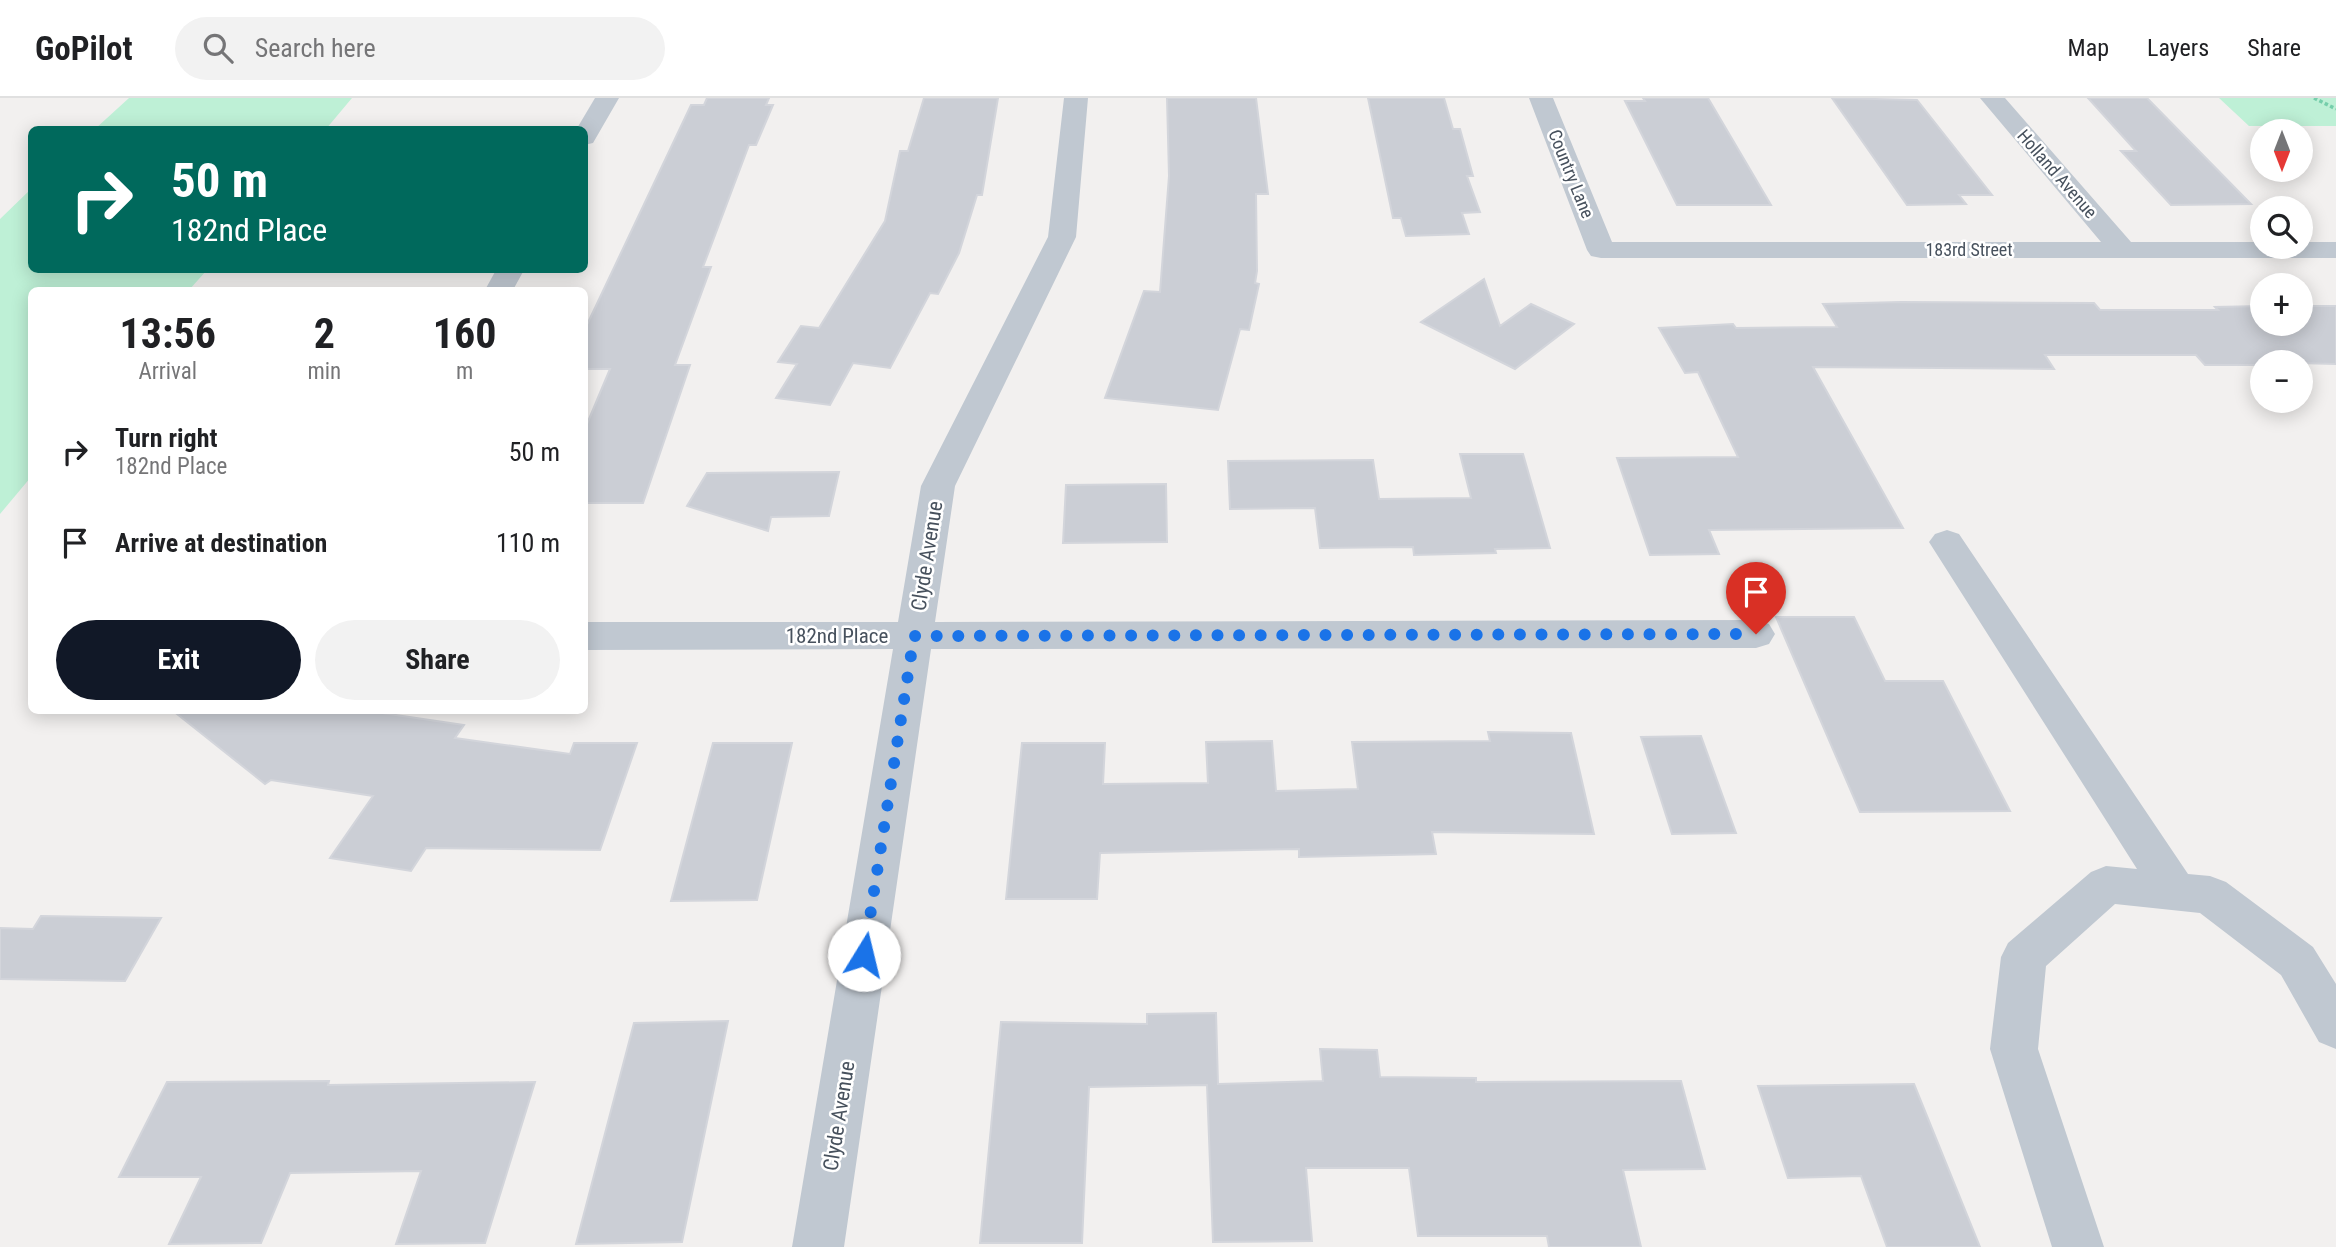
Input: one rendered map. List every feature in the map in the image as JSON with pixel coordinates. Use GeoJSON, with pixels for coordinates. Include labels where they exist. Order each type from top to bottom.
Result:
{"type":"FeatureCollection","features":[{"type":"Feature","properties":{"kind":"street"},"geometry":{"type":"LineString","coordinates":[[588,131],[607,98]]}},
{"type":"Feature","properties":{"kind":"street","name":"Clyde Avenue"},"geometry":{"type":"LineString","coordinates":[[818,1247],[938,486],[1062,237],[1076,98]]}},
{"type":"Feature","properties":{"kind":"street","name":"Country Lane"},"geometry":{"type":"LineString","coordinates":[[1541,98],[1601,250]]}},
{"type":"Feature","properties":{"kind":"street","name":"Holland Avenue"},"geometry":{"type":"LineString","coordinates":[[1992,98],[2123,250]]}},
{"type":"Feature","properties":{"kind":"street","name":"183rd Street"},"geometry":{"type":"LineString","coordinates":[[1601,250],[2336,250]]}},
{"type":"Feature","properties":{"kind":"street"},"geometry":{"type":"LineString","coordinates":[[1947,542],[2175,891]]}},
{"type":"Feature","properties":{"kind":"street","name":"182nd Place"},"geometry":{"type":"LineString","coordinates":[[588,636],[1756,634]]}},
{"type":"Feature","properties":{"kind":"street"},"geometry":{"type":"LineString","coordinates":[[2078,1247],[2014,1049],[2024,957],[2106,885],[2210,895],[2297,961],[2336,1027]]}},
{"type":"Feature","properties":{"kind":"path"},"geometry":{"type":"LineString","coordinates":[[2314,98],[2336,109]]}},
{"type":"Feature","properties":{"kind":"green space"},"geometry":{"type":"Polygon","coordinates":[[[129,98],[352,98],[329,126],[98,126],[129,98]]]}},
{"type":"Feature","properties":{"kind":"green space"},"geometry":{"type":"Polygon","coordinates":[[[2219,98],[2336,98],[2336,126],[2314,126],[2314,119],[2250,119],[2249,126],[2219,98]]]}},
{"type":"Feature","properties":{"kind":"green space"},"geometry":{"type":"Polygon","coordinates":[[[28,192],[28,273],[204,273],[192,287],[28,287],[28,481],[0,514],[0,219],[28,192]]]}},
{"type":"Feature","properties":{"kind":"building"},"geometry":{"type":"Polygon","coordinates":[[[707,98],[769,98],[766,105],[773,105],[756,145],[749,145],[703,267],[711,267],[675,365],[690,365],[643,503],[588,503],[588,421],[610,369],[588,369],[588,323],[691,105],[704,105],[707,98]]]}},
{"type":"Feature","properties":{"kind":"building"},"geometry":{"type":"Polygon","coordinates":[[[924,98],[998,98],[982,195],[977,195],[959,253],[938,294],[930,293],[890,368],[853,363],[830,405],[776,398],[797,364],[778,362],[801,326],[819,328],[885,221],[900,151],[908,151],[924,98]]]}},
{"type":"Feature","properties":{"kind":"building"},"geometry":{"type":"Polygon","coordinates":[[[1167,98],[1256,98],[1268,194],[1256,194],[1255,283],[1259,284],[1249,330],[1240,329],[1218,410],[1105,398],[1144,291],[1160,292],[1169,176],[1167,98]]]}},
{"type":"Feature","properties":{"kind":"building"},"geometry":{"type":"Polygon","coordinates":[[[1368,98],[1444,98],[1453,129],[1460,129],[1473,176],[1467,176],[1480,212],[1462,213],[1469,234],[1406,236],[1401,218],[1393,218],[1368,98]]]}},
{"type":"Feature","properties":{"kind":"building"},"geometry":{"type":"Polygon","coordinates":[[[1643,98],[1708,98],[1771,205],[1677,205],[1625,101],[1645,101],[1643,98]]]}},
{"type":"Feature","properties":{"kind":"building"},"geometry":{"type":"Polygon","coordinates":[[[1832,98],[1917,100],[1992,195],[1959,195],[1966,204],[1907,205],[1832,98]]]}},
{"type":"Feature","properties":{"kind":"building"},"geometry":{"type":"Polygon","coordinates":[[[2088,98],[2147,98],[2250,204],[2171,205],[2121,151],[2136,151],[2088,98]]]}},
{"type":"Feature","properties":{"kind":"building"},"geometry":{"type":"Polygon","coordinates":[[[1484,279],[1500,326],[1531,304],[1574,324],[1515,369],[1421,322],[1484,279]]]}},
{"type":"Feature","properties":{"kind":"building"},"geometry":{"type":"Polygon","coordinates":[[[2094,303],[2100,310],[2218,310],[2215,307],[2250,306],[2250,336],[2313,336],[2313,306],[2336,306],[2336,364],[2313,363],[2313,350],[2250,350],[2250,365],[2205,365],[2196,355],[2045,355],[2054,369],[1813,367],[1903,528],[1709,530],[1719,554],[1650,555],[1617,458],[1738,457],[1698,372],[1685,373],[1659,328],[1733,324],[1736,328],[1837,327],[1823,304],[2094,303]]]}},
{"type":"Feature","properties":{"kind":"building"},"geometry":{"type":"Polygon","coordinates":[[[1460,454],[1523,454],[1550,548],[1495,549],[1496,553],[1414,555],[1413,547],[1320,548],[1315,508],[1230,509],[1228,461],[1373,460],[1379,499],[1471,498],[1460,454]]]}},
{"type":"Feature","properties":{"kind":"building"},"geometry":{"type":"Polygon","coordinates":[[[839,472],[829,516],[771,517],[768,531],[687,506],[707,473],[839,472]]]}},
{"type":"Feature","properties":{"kind":"building"},"geometry":{"type":"Polygon","coordinates":[[[1166,484],[1167,542],[1063,543],[1066,485],[1166,484]]]}},
{"type":"Feature","properties":{"kind":"building"},"geometry":{"type":"Polygon","coordinates":[[[1776,617],[1854,617],[1885,681],[1943,681],[2010,811],[1860,812],[1776,617]]]}},
{"type":"Feature","properties":{"kind":"building"},"geometry":{"type":"Polygon","coordinates":[[[177,714],[389,714],[464,725],[455,738],[570,754],[574,743],[637,743],[600,850],[426,848],[411,871],[330,858],[373,796],[271,780],[265,784],[177,714]]]}},
{"type":"Feature","properties":{"kind":"building"},"geometry":{"type":"Polygon","coordinates":[[[1488,732],[1571,733],[1594,834],[1432,832],[1436,854],[1299,857],[1299,849],[1100,853],[1097,899],[1006,899],[1022,743],[1105,743],[1103,784],[1208,783],[1206,742],[1272,741],[1276,791],[1358,789],[1352,742],[1490,741],[1488,732]]]}},
{"type":"Feature","properties":{"kind":"building"},"geometry":{"type":"Polygon","coordinates":[[[1701,736],[1736,833],[1672,834],[1641,737],[1701,736]]]}},
{"type":"Feature","properties":{"kind":"building"},"geometry":{"type":"Polygon","coordinates":[[[713,743],[792,743],[757,900],[671,901],[713,743]]]}},
{"type":"Feature","properties":{"kind":"building"},"geometry":{"type":"Polygon","coordinates":[[[41,916],[161,918],[125,981],[0,979],[0,928],[33,929],[41,916]]]}},
{"type":"Feature","properties":{"kind":"building"},"geometry":{"type":"Polygon","coordinates":[[[1216,1013],[1218,1084],[1323,1081],[1320,1049],[1377,1050],[1380,1077],[1476,1078],[1476,1082],[1681,1081],[1705,1169],[1623,1170],[1641,1247],[1549,1247],[1547,1236],[1418,1236],[1409,1168],[1306,1168],[1312,1241],[1213,1242],[1207,1085],[1089,1087],[1082,1243],[980,1243],[1001,1022],[1147,1024],[1147,1014],[1216,1013]]]}},
{"type":"Feature","properties":{"kind":"building"},"geometry":{"type":"Polygon","coordinates":[[[728,1021],[682,1242],[576,1244],[634,1023],[728,1021]]]}},
{"type":"Feature","properties":{"kind":"building"},"geometry":{"type":"Polygon","coordinates":[[[329,1081],[328,1085],[535,1082],[485,1243],[396,1244],[421,1171],[290,1173],[261,1243],[169,1244],[201,1177],[119,1177],[167,1082],[329,1081]]]}},
{"type":"Feature","properties":{"kind":"building"},"geometry":{"type":"Polygon","coordinates":[[[1914,1084],[1980,1247],[1887,1247],[1861,1176],[1788,1178],[1758,1086],[1914,1084]]]}},
{"type":"Feature","properties":{"kind":"route"},"geometry":{"type":"LineString","coordinates":[[864,955],[914,636],[1756,634]]}}]}
